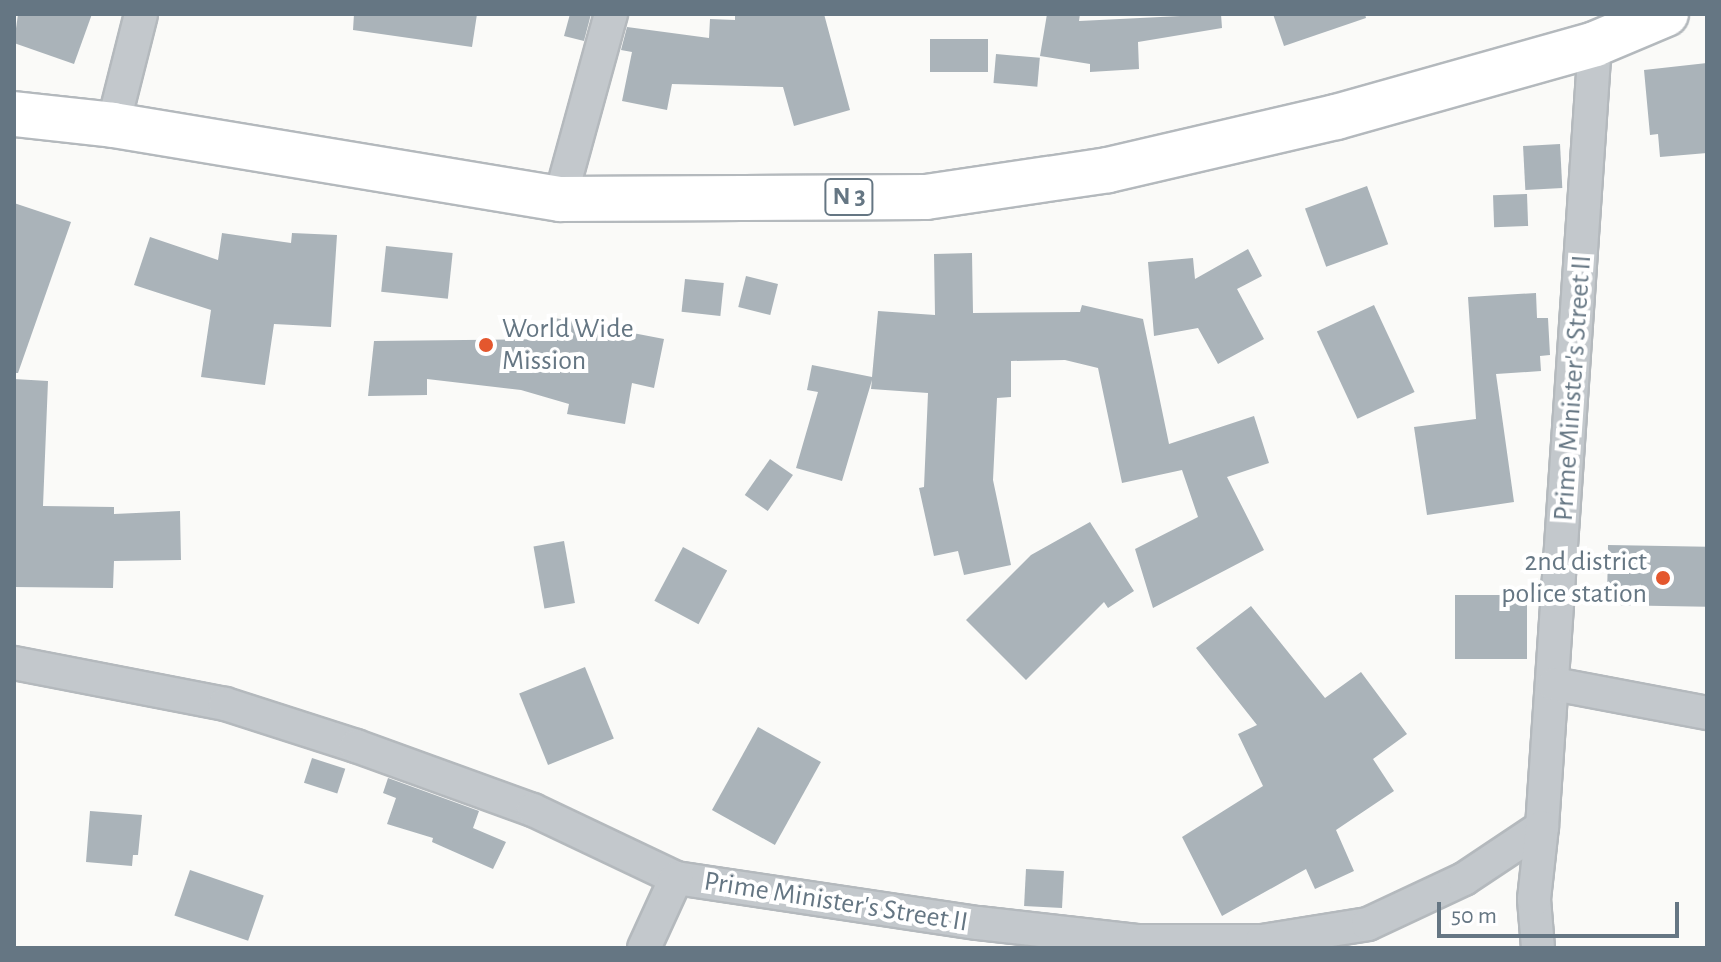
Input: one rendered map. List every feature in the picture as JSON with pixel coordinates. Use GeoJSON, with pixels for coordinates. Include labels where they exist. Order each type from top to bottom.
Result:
{"type":"FeatureCollection","features":[{"type":"Feature","properties":{"kind":"highway","name":"N 3"},"geometry":{"type":"LineString","coordinates":[[14,114],[113,125],[560,199],[926,197],[1093,172],[1336,117],[1595,44],[1658,16]]}},
{"type":"Feature","properties":{"kind":"street"},"geometry":{"type":"LineString","coordinates":[[113,125],[141,14]]}},
{"type":"Feature","properties":{"kind":"street"},"geometry":{"type":"LineString","coordinates":[[560,199],[611,14]]}},
{"type":"Feature","properties":{"kind":"street","name":"Prime Minister's Street II"},"geometry":{"type":"LineString","coordinates":[[20,664],[225,704],[356,746],[533,810],[676,878],[1139,941],[1262,941],[1368,924],[1464,879],[1542,827],[1595,44]]}},
{"type":"Feature","properties":{"kind":"street"},"geometry":{"type":"LineString","coordinates":[[1554,684],[1707,713]]}},
{"type":"Feature","properties":{"kind":"street"},"geometry":{"type":"LineString","coordinates":[[1538,948],[1534,899],[1542,827]]}},
{"type":"Feature","properties":{"kind":"street"},"geometry":{"type":"LineString","coordinates":[[644,948],[676,878]]}},
{"type":"Feature","properties":{"kind":"building"},"geometry":{"type":"Polygon","coordinates":[[[18,14],[92,14],[74,64],[14,43],[18,14]]]}},
{"type":"Feature","properties":{"kind":"building"},"geometry":{"type":"Polygon","coordinates":[[[354,14],[477,14],[472,47],[353,30],[354,14]]]}},
{"type":"Feature","properties":{"kind":"building"},"geometry":{"type":"Polygon","coordinates":[[[570,14],[591,14],[584,41],[564,36],[570,14]]]}},
{"type":"Feature","properties":{"kind":"building"},"geometry":{"type":"Polygon","coordinates":[[[735,14],[824,14],[850,110],[794,126],[783,87],[672,84],[667,110],[622,101],[632,52],[621,50],[627,27],[709,38],[710,19],[735,20],[735,14]]]}},
{"type":"Feature","properties":{"kind":"building"},"geometry":{"type":"Polygon","coordinates":[[[1047,14],[1080,14],[1079,21],[1221,14],[1222,28],[1138,42],[1139,69],[1090,72],[1090,64],[1040,56],[1047,14]]]}},
{"type":"Feature","properties":{"kind":"building"},"geometry":{"type":"Polygon","coordinates":[[[1273,14],[1365,14],[1366,18],[1284,46],[1273,14]]]}},
{"type":"Feature","properties":{"kind":"building"},"geometry":{"type":"Polygon","coordinates":[[[930,39],[988,39],[988,72],[930,72],[930,39]]]}},
{"type":"Feature","properties":{"kind":"building"},"geometry":{"type":"Polygon","coordinates":[[[996,54],[1040,58],[1037,87],[993,83],[996,54]]]}},
{"type":"Feature","properties":{"kind":"building"},"geometry":{"type":"Polygon","coordinates":[[[1707,63],[1707,153],[1660,157],[1658,134],[1650,135],[1644,70],[1707,63]]]}},
{"type":"Feature","properties":{"kind":"building"},"geometry":{"type":"Polygon","coordinates":[[[1560,144],[1562,188],[1525,190],[1523,146],[1560,144]]]}},
{"type":"Feature","properties":{"kind":"building"},"geometry":{"type":"Polygon","coordinates":[[[1367,186],[1388,244],[1326,267],[1305,209],[1367,186]]]}},
{"type":"Feature","properties":{"kind":"building"},"geometry":{"type":"Polygon","coordinates":[[[1527,194],[1528,226],[1494,227],[1493,195],[1527,194]]]}},
{"type":"Feature","properties":{"kind":"building"},"geometry":{"type":"Polygon","coordinates":[[[14,203],[71,222],[18,373],[14,373],[14,203]]]}},
{"type":"Feature","properties":{"kind":"building"},"geometry":{"type":"Polygon","coordinates":[[[222,233],[291,243],[292,233],[337,235],[331,327],[274,324],[265,385],[201,377],[211,310],[134,285],[150,237],[218,260],[222,233]]]}},
{"type":"Feature","properties":{"kind":"building"},"geometry":{"type":"Polygon","coordinates":[[[386,246],[453,253],[448,299],[381,292],[386,246]]]}},
{"type":"Feature","properties":{"kind":"building"},"geometry":{"type":"Polygon","coordinates":[[[1248,249],[1262,276],[1237,289],[1264,339],[1218,364],[1198,328],[1154,336],[1148,262],[1193,258],[1195,279],[1248,249]]]}},
{"type":"Feature","properties":{"kind":"building"},"geometry":{"type":"Polygon","coordinates":[[[972,253],[973,313],[1080,312],[1082,305],[1143,319],[1169,444],[1254,416],[1269,463],[1227,477],[1264,550],[1153,608],[1135,549],[1198,517],[1182,470],[1122,483],[1098,368],[1065,360],[1011,361],[1011,397],[997,398],[993,480],[1011,565],[964,575],[958,551],[934,556],[919,488],[924,487],[928,393],[871,389],[872,380],[842,481],[796,468],[818,392],[807,390],[812,365],[872,377],[878,311],[935,315],[934,254],[972,253]]]}},
{"type":"Feature","properties":{"kind":"building"},"geometry":{"type":"Polygon","coordinates":[[[746,276],[778,284],[770,315],[738,307],[746,276]]]}},
{"type":"Feature","properties":{"kind":"building"},"geometry":{"type":"Polygon","coordinates":[[[685,279],[724,283],[720,316],[682,312],[685,279]]]}},
{"type":"Feature","properties":{"kind":"building"},"geometry":{"type":"Polygon","coordinates":[[[1536,293],[1537,318],[1548,318],[1550,355],[1540,356],[1541,371],[1496,374],[1514,502],[1427,515],[1414,427],[1476,419],[1468,297],[1536,293]]]}},
{"type":"Feature","properties":{"kind":"building"},"geometry":{"type":"Polygon","coordinates":[[[1374,305],[1415,392],[1357,419],[1317,332],[1374,305]]]}},
{"type":"Feature","properties":{"kind":"building"},"geometry":{"type":"Polygon","coordinates":[[[555,318],[664,339],[654,388],[632,383],[625,424],[567,414],[569,404],[521,390],[427,379],[427,395],[368,396],[374,341],[554,339],[555,318]]]}},
{"type":"Feature","properties":{"kind":"building"},"geometry":{"type":"Polygon","coordinates":[[[14,379],[48,381],[43,506],[114,507],[114,514],[180,511],[181,560],[114,561],[113,588],[14,587],[14,379]]]}},
{"type":"Feature","properties":{"kind":"building"},"geometry":{"type":"Polygon","coordinates":[[[770,459],[793,475],[768,511],[745,495],[770,459]]]}},
{"type":"Feature","properties":{"kind":"building"},"geometry":{"type":"Polygon","coordinates":[[[1090,522],[1134,591],[1108,608],[1104,602],[1026,680],[966,620],[1031,555],[1090,522]]]}},
{"type":"Feature","properties":{"kind":"building"},"geometry":{"type":"Polygon","coordinates":[[[564,541],[575,603],[544,608],[533,546],[564,541]]]}},
{"type":"Feature","properties":{"kind":"building"},"geometry":{"type":"Polygon","coordinates":[[[1608,545],[1707,547],[1706,607],[1607,605],[1608,545]]]}},
{"type":"Feature","properties":{"kind":"building"},"geometry":{"type":"Polygon","coordinates":[[[683,547],[727,570],[699,624],[654,601],[683,547]]]}},
{"type":"Feature","properties":{"kind":"building"},"geometry":{"type":"Polygon","coordinates":[[[1455,595],[1527,595],[1527,659],[1455,659],[1455,595]]]}},
{"type":"Feature","properties":{"kind":"building"},"geometry":{"type":"Polygon","coordinates":[[[1251,606],[1325,698],[1361,672],[1407,734],[1373,759],[1394,791],[1336,830],[1354,871],[1315,889],[1306,869],[1222,916],[1182,837],[1263,786],[1238,734],[1257,725],[1196,648],[1251,606]]]}},
{"type":"Feature","properties":{"kind":"building"},"geometry":{"type":"Polygon","coordinates":[[[585,667],[614,738],[548,765],[519,694],[585,667]]]}},
{"type":"Feature","properties":{"kind":"building"},"geometry":{"type":"Polygon","coordinates":[[[758,727],[821,762],[775,845],[712,810],[758,727]]]}},
{"type":"Feature","properties":{"kind":"building"},"geometry":{"type":"Polygon","coordinates":[[[312,758],[345,769],[337,794],[304,783],[312,758]]]}},
{"type":"Feature","properties":{"kind":"building"},"geometry":{"type":"Polygon","coordinates":[[[388,778],[479,811],[473,828],[506,842],[493,869],[432,842],[433,838],[387,824],[396,798],[383,793],[388,778]]]}},
{"type":"Feature","properties":{"kind":"building"},"geometry":{"type":"Polygon","coordinates":[[[90,811],[142,815],[138,855],[133,855],[132,866],[86,862],[90,811]]]}},
{"type":"Feature","properties":{"kind":"building"},"geometry":{"type":"Polygon","coordinates":[[[1026,869],[1064,871],[1062,908],[1024,906],[1026,869]]]}},
{"type":"Feature","properties":{"kind":"building"},"geometry":{"type":"Polygon","coordinates":[[[190,870],[264,895],[248,941],[174,915],[190,870]]]}},
{"type":"Feature","properties":{"kind":"place","name":"World Wide Mission"},"geometry":{"type":"Point","coordinates":[486,345]}},
{"type":"Feature","properties":{"kind":"place","name":"2nd district police station"},"geometry":{"type":"Point","coordinates":[1663,578]}}]}
